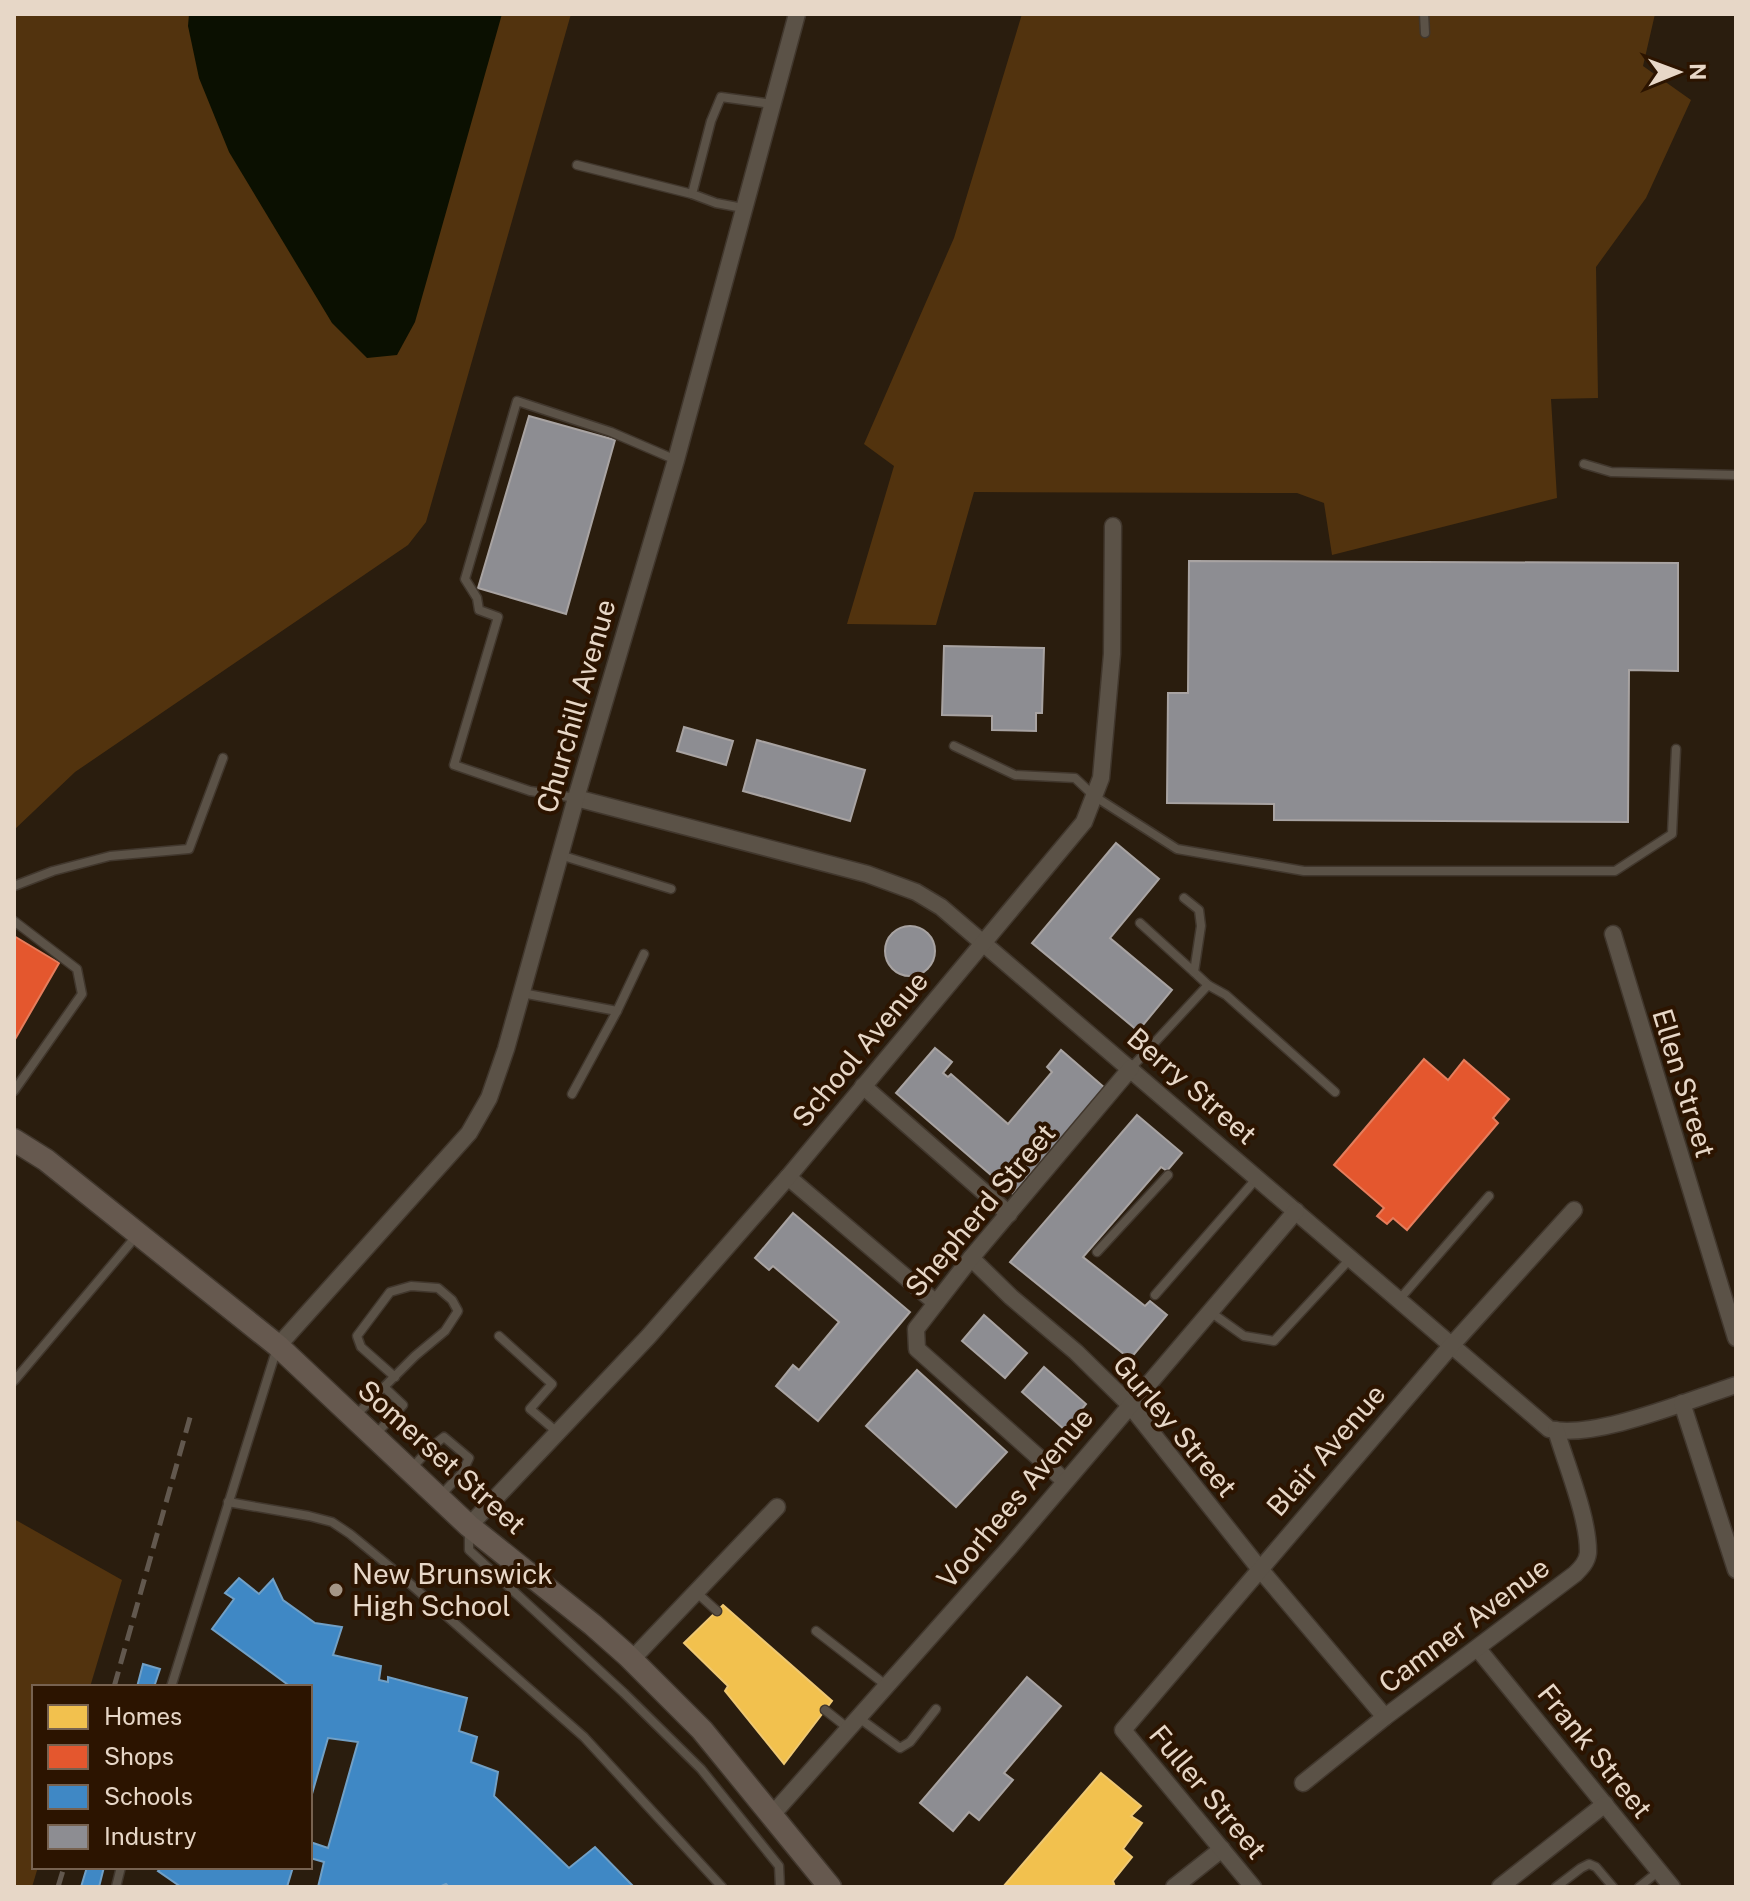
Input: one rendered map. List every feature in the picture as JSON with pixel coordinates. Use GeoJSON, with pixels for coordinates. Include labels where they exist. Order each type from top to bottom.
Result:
{"type":"FeatureCollection","features":[{"type":"Feature","properties":{"kind":"main road","name":"Somerset Street"},"geometry":{"type":"LineString","coordinates":[[14,1140],[46,1160],[278,1346],[469,1526],[628,1656],[702,1730],[830,1887]]}},
{"type":"Feature","properties":{"kind":"street","name":"Churchill Avenue"},"geometry":{"type":"LineString","coordinates":[[278,1346],[469,1133],[489,1098],[676,460],[797,14]]}},
{"type":"Feature","properties":{"kind":"street","name":"School Avenue"},"geometry":{"type":"LineString","coordinates":[[469,1526],[648,1337],[788,1177],[1084,822],[1101,778],[1112,654],[1113,526]]}},
{"type":"Feature","properties":{"kind":"street","name":"Berry Street"},"geometry":{"type":"LineString","coordinates":[[576,798],[867,874],[916,892],[941,907],[1537,1421],[1556,1430]]}},
{"type":"Feature","properties":{"kind":"street","name":"Ellen Street"},"geometry":{"type":"LineString","coordinates":[[1613,934],[1736,1338]]}},
{"type":"Feature","properties":{"kind":"street","name":"Shepherd Street"},"geometry":{"type":"LineString","coordinates":[[1065,1481],[917,1349],[916,1329],[971,1258],[1131,1068]]}},
{"type":"Feature","properties":{"kind":"street"},"geometry":{"type":"LineString","coordinates":[[863,1086],[1009,1214]]}},
{"type":"Feature","properties":{"kind":"street"},"geometry":{"type":"LineString","coordinates":[[788,1177],[936,1303]]}},
{"type":"Feature","properties":{"kind":"street","name":"Blair Avenue"},"geometry":{"type":"LineString","coordinates":[[1123,1730],[1450,1347],[1574,1210]]}},
{"type":"Feature","properties":{"kind":"street","name":"Voorhees Avenue"},"geometry":{"type":"LineString","coordinates":[[771,1816],[887,1687],[1296,1211]]}},
{"type":"Feature","properties":{"kind":"street","name":"Gurley Street"},"geometry":{"type":"LineString","coordinates":[[971,1258],[1129,1404],[1259,1568],[1385,1717]]}},
{"type":"Feature","properties":{"kind":"street"},"geometry":{"type":"LineString","coordinates":[[1556,1430],[1578,1432],[1736,1385]]}},
{"type":"Feature","properties":{"kind":"street"},"geometry":{"type":"LineString","coordinates":[[1682,1403],[1732,1547],[1736,1570]]}},
{"type":"Feature","properties":{"kind":"street","name":"Camner Avenue"},"geometry":{"type":"LineString","coordinates":[[1303,1783],[1575,1574],[1586,1562],[1585,1527],[1556,1430]]}},
{"type":"Feature","properties":{"kind":"street"},"geometry":{"type":"LineString","coordinates":[[628,1656],[637,1654],[777,1507]]}},
{"type":"Feature","properties":{"kind":"street","name":"Frank Street"},"geometry":{"type":"LineString","coordinates":[[1478,1649],[1672,1887]]}},
{"type":"Feature","properties":{"kind":"street","name":"Fuller Street"},"geometry":{"type":"LineString","coordinates":[[1123,1730],[1253,1887]]}},
{"type":"Feature","properties":{"kind":"street"},"geometry":{"type":"LineString","coordinates":[[1500,1887],[1605,1804]]}},
{"type":"Feature","properties":{"kind":"street"},"geometry":{"type":"LineString","coordinates":[[1174,1887],[1222,1849]]}},
{"type":"Feature","properties":{"kind":"lane"},"geometry":{"type":"LineString","coordinates":[[1424,14],[1425,33]]}},
{"type":"Feature","properties":{"kind":"lane"},"geometry":{"type":"LineString","coordinates":[[692,194],[711,121],[721,97],[772,104]]}},
{"type":"Feature","properties":{"kind":"lane"},"geometry":{"type":"LineString","coordinates":[[577,165],[743,208]]}},
{"type":"Feature","properties":{"kind":"lane"},"geometry":{"type":"LineString","coordinates":[[576,798],[530,791],[454,765],[498,617],[479,610],[477,598],[465,579],[517,401],[611,432],[676,460]]}},
{"type":"Feature","properties":{"kind":"lane"},"geometry":{"type":"LineString","coordinates":[[1584,464],[1611,472],[1736,475]]}},
{"type":"Feature","properties":{"kind":"lane"},"geometry":{"type":"LineString","coordinates":[[954,746],[1015,775],[1075,778],[1094,796],[1177,849],[1304,871],[1615,871],[1672,834],[1676,749]]}},
{"type":"Feature","properties":{"kind":"lane"},"geometry":{"type":"LineString","coordinates":[[14,886],[53,871],[110,856],[189,849],[223,758]]}},
{"type":"Feature","properties":{"kind":"lane"},"geometry":{"type":"LineString","coordinates":[[560,855],[671,889]]}},
{"type":"Feature","properties":{"kind":"lane"},"geometry":{"type":"LineString","coordinates":[[1184,898],[1199,910],[1201,926],[1194,972]]}},
{"type":"Feature","properties":{"kind":"lane"},"geometry":{"type":"LineString","coordinates":[[14,921],[77,969],[82,994],[14,1091]]}},
{"type":"Feature","properties":{"kind":"lane"},"geometry":{"type":"LineString","coordinates":[[1140,923],[1335,1092]]}},
{"type":"Feature","properties":{"kind":"lane"},"geometry":{"type":"LineString","coordinates":[[572,1094],[644,954]]}},
{"type":"Feature","properties":{"kind":"lane"},"geometry":{"type":"LineString","coordinates":[[1131,1068],[1208,985]]}},
{"type":"Feature","properties":{"kind":"lane"},"geometry":{"type":"LineString","coordinates":[[521,993],[617,1011]]}},
{"type":"Feature","properties":{"kind":"lane"},"geometry":{"type":"LineString","coordinates":[[1097,1252],[1168,1175]]}},
{"type":"Feature","properties":{"kind":"lane"},"geometry":{"type":"LineString","coordinates":[[1155,1295],[1257,1177]]}},
{"type":"Feature","properties":{"kind":"lane"},"geometry":{"type":"LineString","coordinates":[[1398,1301],[1489,1196]]}},
{"type":"Feature","properties":{"kind":"lane"},"geometry":{"type":"LineString","coordinates":[[14,1381],[139,1234]]}},
{"type":"Feature","properties":{"kind":"lane"},"geometry":{"type":"LineString","coordinates":[[1209,1311],[1244,1336],[1274,1341],[1350,1259]]}},
{"type":"Feature","properties":{"kind":"lane"},"geometry":{"type":"LineString","coordinates":[[353,1418],[445,1331],[458,1311],[452,1300],[438,1288],[411,1286],[390,1292],[357,1336],[361,1347],[395,1377]]}},
{"type":"Feature","properties":{"kind":"lane"},"geometry":{"type":"LineString","coordinates":[[499,1336],[552,1384],[530,1409],[557,1433]]}},
{"type":"Feature","properties":{"kind":"lane"},"geometry":{"type":"LineString","coordinates":[[172,1685],[278,1346]]}},
{"type":"Feature","properties":{"kind":"lane"},"geometry":{"type":"LineString","coordinates":[[373,1437],[403,1405],[384,1387]]}},
{"type":"Feature","properties":{"kind":"lane"},"geometry":{"type":"LineString","coordinates":[[409,1472],[444,1437],[469,1458],[466,1469],[438,1498]]}},
{"type":"Feature","properties":{"kind":"lane"},"geometry":{"type":"LineString","coordinates":[[228,1502],[332,1522],[350,1534],[584,1737],[722,1887]]}},
{"type":"Feature","properties":{"kind":"lane"},"geometry":{"type":"LineString","coordinates":[[469,1526],[469,1550],[624,1693],[701,1769],[779,1866],[780,1887]]}},
{"type":"Feature","properties":{"kind":"lane"},"geometry":{"type":"LineString","coordinates":[[696,1592],[717,1611]]}},
{"type":"Feature","properties":{"kind":"lane"},"geometry":{"type":"LineString","coordinates":[[816,1631],[887,1687]]}},
{"type":"Feature","properties":{"kind":"lane"},"geometry":{"type":"LineString","coordinates":[[825,1710],[900,1748],[910,1742],[936,1709]]}},
{"type":"Feature","properties":{"kind":"lane"},"geometry":{"type":"LineString","coordinates":[[1556,1887],[1589,1864],[1596,1867],[1613,1887]]}},
{"type":"Feature","properties":{"kind":"lane"},"geometry":{"type":"LineString","coordinates":[[1639,1887],[1659,1871]]}},
{"type":"Feature","properties":{"kind":"shaded area"},"geometry":{"type":"Polygon","coordinates":[[[14,14],[571,14],[426,522],[408,545],[75,772],[14,830],[14,14]]]}},
{"type":"Feature","properties":{"kind":"shaded area"},"geometry":{"type":"Polygon","coordinates":[[[189,14],[502,14],[415,322],[397,355],[367,358],[332,323],[229,152],[199,78],[188,26],[189,14]]]}},
{"type":"Feature","properties":{"kind":"shaded area"},"geometry":{"type":"Polygon","coordinates":[[[1022,14],[1655,14],[1643,66],[1691,100],[1646,198],[1596,267],[1598,398],[1551,399],[1557,498],[1332,555],[1324,503],[1297,493],[974,492],[936,625],[847,624],[894,466],[864,444],[954,238],[1022,14]]]}},
{"type":"Feature","properties":{"kind":"shaded area"},"geometry":{"type":"Polygon","coordinates":[[[14,1519],[122,1580],[91,1685],[32,1685],[32,1869],[37,1869],[32,1887],[14,1887],[14,1519]]]}},
{"type":"Feature","properties":{"kind":"building: Homes"},"geometry":{"type":"Polygon","coordinates":[[[723,1605],[832,1701],[784,1764],[725,1691],[728,1686],[684,1643],[723,1605]]]}},
{"type":"Feature","properties":{"kind":"building: Homes"},"geometry":{"type":"Polygon","coordinates":[[[1101,1773],[1141,1806],[1131,1816],[1142,1823],[1123,1849],[1132,1857],[1113,1881],[1115,1887],[1003,1887],[1101,1773]]]}},
{"type":"Feature","properties":{"kind":"building: Shops"},"geometry":{"type":"Polygon","coordinates":[[[14,936],[59,963],[14,1041],[14,936]]]}},
{"type":"Feature","properties":{"kind":"building: Shops"},"geometry":{"type":"Polygon","coordinates":[[[1424,1059],[1448,1080],[1464,1060],[1509,1099],[1493,1118],[1498,1123],[1407,1230],[1393,1218],[1387,1224],[1377,1216],[1384,1208],[1334,1165],[1424,1059]]]}},
{"type":"Feature","properties":{"kind":"building: Schools"},"geometry":{"type":"Polygon","coordinates":[[[239,1578],[259,1594],[273,1579],[283,1600],[315,1623],[342,1627],[333,1655],[381,1666],[379,1680],[388,1682],[388,1677],[467,1698],[459,1731],[477,1737],[471,1762],[498,1772],[494,1796],[569,1868],[595,1847],[634,1887],[449,1887],[446,1884],[439,1887],[318,1887],[324,1862],[312,1859],[312,1843],[328,1848],[358,1742],[328,1738],[312,1794],[312,1685],[288,1685],[212,1629],[234,1599],[225,1593],[239,1578]]]}},
{"type":"Feature","properties":{"kind":"building: Schools"},"geometry":{"type":"Polygon","coordinates":[[[143,1664],[160,1669],[155,1685],[138,1685],[143,1664]]]}},
{"type":"Feature","properties":{"kind":"building: Schools"},"geometry":{"type":"Polygon","coordinates":[[[86,1869],[104,1869],[99,1887],[81,1887],[86,1869]]]}},
{"type":"Feature","properties":{"kind":"building: Schools"},"geometry":{"type":"Polygon","coordinates":[[[292,1869],[287,1887],[181,1887],[158,1871],[292,1869]]]}},
{"type":"Feature","properties":{"kind":"building: Industry"},"geometry":{"type":"Polygon","coordinates":[[[529,416],[615,440],[566,614],[478,588],[529,416]]]}},
{"type":"Feature","properties":{"kind":"building: Industry"},"geometry":{"type":"Polygon","coordinates":[[[1189,561],[1678,563],[1678,671],[1629,670],[1628,822],[1274,820],[1274,804],[1167,803],[1168,693],[1188,693],[1189,561]]]}},
{"type":"Feature","properties":{"kind":"building: Industry"},"geometry":{"type":"Polygon","coordinates":[[[944,646],[1044,648],[1042,713],[1036,713],[1036,731],[992,730],[992,716],[942,715],[944,646]]]}},
{"type":"Feature","properties":{"kind":"building: Industry"},"geometry":{"type":"Polygon","coordinates":[[[684,727],[733,741],[726,765],[677,751],[684,727]]]}},
{"type":"Feature","properties":{"kind":"building: Industry"},"geometry":{"type":"Polygon","coordinates":[[[757,740],[865,770],[850,821],[743,791],[757,740]]]}},
{"type":"Feature","properties":{"kind":"building: Industry"},"geometry":{"type":"Polygon","coordinates":[[[1116,843],[1159,879],[1110,938],[1172,990],[1138,1031],[1032,943],[1116,843]]]}},
{"type":"Feature","properties":{"kind":"building: Industry"},"geometry":{"type":"Polygon","coordinates":[[[910,926],[928,933],[935,951],[928,969],[910,976],[892,969],[885,951],[892,933],[910,926]]]}},
{"type":"Feature","properties":{"kind":"building: Industry"},"geometry":{"type":"Polygon","coordinates":[[[935,1048],[952,1062],[943,1073],[948,1077],[951,1074],[1008,1124],[1052,1072],[1047,1067],[1061,1050],[1105,1088],[1013,1194],[896,1093],[935,1048]]]}},
{"type":"Feature","properties":{"kind":"building: Industry"},"geometry":{"type":"Polygon","coordinates":[[[1137,1115],[1182,1153],[1167,1171],[1161,1167],[1083,1257],[1145,1306],[1150,1301],[1167,1315],[1130,1359],[1010,1262],[1137,1115]]]}},
{"type":"Feature","properties":{"kind":"building: Industry"},"geometry":{"type":"Polygon","coordinates":[[[793,1213],[910,1312],[818,1421],[776,1386],[793,1365],[799,1370],[839,1322],[773,1266],[769,1270],[755,1258],[793,1213]]]}},
{"type":"Feature","properties":{"kind":"building: Industry"},"geometry":{"type":"Polygon","coordinates":[[[984,1315],[1027,1353],[1005,1378],[962,1341],[984,1315]]]}},
{"type":"Feature","properties":{"kind":"building: Industry"},"geometry":{"type":"Polygon","coordinates":[[[1044,1367],[1086,1404],[1065,1430],[1022,1392],[1044,1367]]]}},
{"type":"Feature","properties":{"kind":"building: Industry"},"geometry":{"type":"Polygon","coordinates":[[[917,1370],[1007,1452],[956,1507],[866,1426],[917,1370]]]}},
{"type":"Feature","properties":{"kind":"building: Industry"},"geometry":{"type":"Polygon","coordinates":[[[1027,1677],[1061,1706],[1004,1773],[1013,1780],[979,1820],[969,1812],[953,1831],[920,1803],[1027,1677]]]}},
{"type":"Feature","properties":{"kind":"railway"},"geometry":{"type":"LineString","coordinates":[[115,1685],[191,1414]]}},
{"type":"Feature","properties":{"kind":"railway"},"geometry":{"type":"LineString","coordinates":[[58,1887],[63,1869]]}},
{"type":"Feature","properties":{"kind":"place","name":"New Brunswick High School"},"geometry":{"type":"Point","coordinates":[336,1590]}}]}
